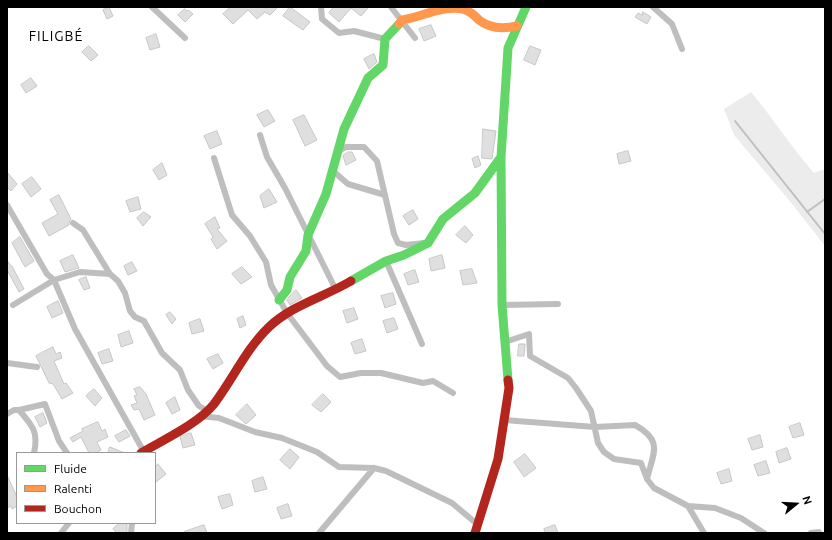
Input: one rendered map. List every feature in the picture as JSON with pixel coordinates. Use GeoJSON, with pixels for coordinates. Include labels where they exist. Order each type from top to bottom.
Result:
{"type":"FeatureCollection","features":[{"type":"Feature","properties":{"kind":"street"},"geometry":{"type":"LineString","coordinates":[[152,7],[185,38]]}},
{"type":"Feature","properties":{"kind":"street"},"geometry":{"type":"LineString","coordinates":[[321,7],[322,19],[339,33],[354,31],[385,39]]}},
{"type":"Feature","properties":{"kind":"street"},"geometry":{"type":"LineString","coordinates":[[391,7],[415,38]]}},
{"type":"Feature","properties":{"kind":"street"},"geometry":{"type":"LineString","coordinates":[[74,223],[83,230],[110,274],[118,281],[125,293],[130,311],[134,317],[144,321],[162,353],[180,370],[200,413],[219,418],[255,432],[282,438],[317,452],[339,467],[374,468],[386,471],[452,503],[477,529],[498,459],[509,388],[502,305],[501,157],[508,48],[526,7]]}},
{"type":"Feature","properties":{"kind":"street"},"geometry":{"type":"LineString","coordinates":[[653,7],[672,24],[682,49]]}},
{"type":"Feature","properties":{"kind":"street"},"geometry":{"type":"LineString","coordinates":[[279,300],[287,290],[290,278],[306,252],[308,235],[326,194],[344,129],[368,78],[383,65],[385,39],[402,20],[448,8],[460,8],[471,12],[481,21],[493,28],[503,29],[517,26]]}},
{"type":"Feature","properties":{"kind":"street"},"geometry":{"type":"LineString","coordinates":[[260,135],[266,157],[285,188],[336,290]]}},
{"type":"Feature","properties":{"kind":"street"},"geometry":{"type":"LineString","coordinates":[[338,152],[346,147],[364,147],[372,154],[377,161],[394,234],[398,243],[406,245],[428,242]]}},
{"type":"Feature","properties":{"kind":"street"},"geometry":{"type":"LineString","coordinates":[[7,205],[47,274],[54,280],[75,329],[143,452],[200,413],[223,392],[256,342],[270,327],[288,313],[304,304],[336,290],[386,261],[404,255],[428,242],[442,219],[475,193],[501,157]]}},
{"type":"Feature","properties":{"kind":"street"},"geometry":{"type":"LineString","coordinates":[[214,158],[232,214],[250,236],[266,262],[271,285],[279,300],[327,366],[340,377],[361,373],[381,373],[423,383],[433,381],[453,393]]}},
{"type":"Feature","properties":{"kind":"street"},"geometry":{"type":"LineString","coordinates":[[333,171],[348,184],[385,195]]}},
{"type":"Feature","properties":{"kind":"street"},"geometry":{"type":"LineString","coordinates":[[487,176],[501,171]]}},
{"type":"Feature","properties":{"kind":"street"},"geometry":{"type":"LineString","coordinates":[[386,261],[422,344]]}},
{"type":"Feature","properties":{"kind":"street"},"geometry":{"type":"LineString","coordinates":[[13,305],[54,280],[80,272],[110,274]]}},
{"type":"Feature","properties":{"kind":"street"},"geometry":{"type":"LineString","coordinates":[[502,305],[558,304]]}},
{"type":"Feature","properties":{"kind":"street"},"geometry":{"type":"LineString","coordinates":[[505,342],[529,334],[530,356],[568,378],[591,411],[598,443],[604,452],[614,458],[641,463],[646,479],[654,488],[688,506],[715,508],[751,523],[764,533]]}},
{"type":"Feature","properties":{"kind":"street"},"geometry":{"type":"LineString","coordinates":[[7,363],[37,367]]}},
{"type":"Feature","properties":{"kind":"street"},"geometry":{"type":"LineString","coordinates":[[7,414],[14,410],[45,404],[59,441],[66,452]]}},
{"type":"Feature","properties":{"kind":"street"},"geometry":{"type":"LineString","coordinates":[[19,410],[36,434],[37,441],[34,452]]}},
{"type":"Feature","properties":{"kind":"street"},"geometry":{"type":"LineString","coordinates":[[504,420],[594,427],[635,425],[643,429],[652,438],[655,445],[646,479]]}},
{"type":"Feature","properties":{"kind":"street"},"geometry":{"type":"LineString","coordinates":[[319,533],[374,468]]}},
{"type":"Feature","properties":{"kind":"street"},"geometry":{"type":"LineString","coordinates":[[688,506],[704,533]]}},
{"type":"Feature","properties":{"kind":"street"},"geometry":{"type":"LineString","coordinates":[[61,533],[68,524]]}},
{"type":"Feature","properties":{"kind":"street"},"geometry":{"type":"LineString","coordinates":[[811,533],[819,532]]}},
{"type":"Feature","properties":{"kind":"shaded area"},"geometry":{"type":"Polygon","coordinates":[[[751,92],[814,173],[825,169],[825,246],[793,205],[734,135],[724,109],[751,92]]]}},
{"type":"Feature","properties":{"kind":"building"},"geometry":{"type":"Polygon","coordinates":[[[109,7],[113,16],[107,19],[103,10],[109,7]]]}},
{"type":"Feature","properties":{"kind":"building"},"geometry":{"type":"Polygon","coordinates":[[[231,7],[278,7],[270,15],[265,12],[257,19],[248,10],[233,24],[223,14],[231,7]]]}},
{"type":"Feature","properties":{"kind":"building"},"geometry":{"type":"Polygon","coordinates":[[[290,7],[310,22],[303,30],[283,16],[290,7]]]}},
{"type":"Feature","properties":{"kind":"building"},"geometry":{"type":"Polygon","coordinates":[[[334,7],[369,7],[361,16],[351,8],[339,22],[329,13],[334,7]]]}},
{"type":"Feature","properties":{"kind":"building"},"geometry":{"type":"Polygon","coordinates":[[[185,9],[193,14],[185,22],[178,15],[185,9]]]}},
{"type":"Feature","properties":{"kind":"building"},"geometry":{"type":"Polygon","coordinates":[[[643,12],[651,17],[647,24],[635,17],[638,13],[642,15],[643,12]]]}},
{"type":"Feature","properties":{"kind":"building"},"geometry":{"type":"Polygon","coordinates":[[[431,25],[436,36],[424,41],[419,29],[431,25]]]}},
{"type":"Feature","properties":{"kind":"building"},"geometry":{"type":"Polygon","coordinates":[[[156,34],[160,47],[150,50],[146,38],[156,34]]]}},
{"type":"Feature","properties":{"kind":"building"},"geometry":{"type":"Polygon","coordinates":[[[89,46],[98,55],[91,61],[82,52],[89,46]]]}},
{"type":"Feature","properties":{"kind":"building"},"geometry":{"type":"Polygon","coordinates":[[[530,46],[541,50],[535,65],[524,60],[530,46]]]}},
{"type":"Feature","properties":{"kind":"building"},"geometry":{"type":"Polygon","coordinates":[[[374,54],[377,62],[369,69],[364,59],[374,54]]]}},
{"type":"Feature","properties":{"kind":"building"},"geometry":{"type":"Polygon","coordinates":[[[31,78],[37,86],[26,93],[21,85],[31,78]]]}},
{"type":"Feature","properties":{"kind":"building"},"geometry":{"type":"Polygon","coordinates":[[[268,110],[275,121],[264,127],[257,115],[268,110]]]}},
{"type":"Feature","properties":{"kind":"building"},"geometry":{"type":"Polygon","coordinates":[[[304,115],[317,140],[305,146],[293,120],[304,115]]]}},
{"type":"Feature","properties":{"kind":"building"},"geometry":{"type":"Polygon","coordinates":[[[483,129],[496,131],[492,159],[482,158],[483,129]]]}},
{"type":"Feature","properties":{"kind":"building"},"geometry":{"type":"Polygon","coordinates":[[[217,131],[222,144],[210,149],[204,136],[217,131]]]}},
{"type":"Feature","properties":{"kind":"building"},"geometry":{"type":"Polygon","coordinates":[[[628,151],[631,161],[619,164],[617,154],[628,151]]]}},
{"type":"Feature","properties":{"kind":"building"},"geometry":{"type":"Polygon","coordinates":[[[348,152],[352,152],[356,160],[346,165],[343,156],[348,152]]]}},
{"type":"Feature","properties":{"kind":"building"},"geometry":{"type":"Polygon","coordinates":[[[478,156],[481,165],[475,168],[472,159],[478,156]]]}},
{"type":"Feature","properties":{"kind":"building"},"geometry":{"type":"Polygon","coordinates":[[[162,163],[167,175],[159,180],[153,170],[162,163]]]}},
{"type":"Feature","properties":{"kind":"building"},"geometry":{"type":"Polygon","coordinates":[[[7,172],[17,184],[11,191],[7,187],[7,172]]]}},
{"type":"Feature","properties":{"kind":"building"},"geometry":{"type":"Polygon","coordinates":[[[32,177],[41,189],[31,197],[22,184],[32,177]]]}},
{"type":"Feature","properties":{"kind":"building"},"geometry":{"type":"Polygon","coordinates":[[[269,189],[277,202],[264,208],[260,196],[269,189]]]}},
{"type":"Feature","properties":{"kind":"building"},"geometry":{"type":"Polygon","coordinates":[[[59,195],[71,219],[69,225],[49,236],[42,223],[58,214],[50,200],[59,195]]]}},
{"type":"Feature","properties":{"kind":"building"},"geometry":{"type":"Polygon","coordinates":[[[138,197],[141,209],[130,212],[126,201],[138,197]]]}},
{"type":"Feature","properties":{"kind":"building"},"geometry":{"type":"Polygon","coordinates":[[[413,210],[418,219],[409,225],[403,216],[413,210]]]}},
{"type":"Feature","properties":{"kind":"building"},"geometry":{"type":"Polygon","coordinates":[[[144,212],[151,217],[143,226],[137,218],[144,212]]]}},
{"type":"Feature","properties":{"kind":"building"},"geometry":{"type":"Polygon","coordinates":[[[215,217],[220,228],[217,229],[227,241],[217,249],[211,239],[213,237],[205,224],[215,217]]]}},
{"type":"Feature","properties":{"kind":"building"},"geometry":{"type":"Polygon","coordinates":[[[465,226],[473,235],[466,243],[456,235],[465,226]]]}},
{"type":"Feature","properties":{"kind":"building"},"geometry":{"type":"Polygon","coordinates":[[[20,237],[34,261],[25,267],[12,243],[20,237]]]}},
{"type":"Feature","properties":{"kind":"building"},"geometry":{"type":"Polygon","coordinates":[[[73,255],[79,268],[65,272],[60,261],[73,255]]]}},
{"type":"Feature","properties":{"kind":"building"},"geometry":{"type":"Polygon","coordinates":[[[442,255],[445,268],[431,271],[429,259],[442,255]]]}},
{"type":"Feature","properties":{"kind":"building"},"geometry":{"type":"Polygon","coordinates":[[[7,260],[12,266],[24,289],[19,292],[7,270],[7,260]]]}},
{"type":"Feature","properties":{"kind":"building"},"geometry":{"type":"Polygon","coordinates":[[[132,262],[137,271],[128,275],[124,266],[132,262]]]}},
{"type":"Feature","properties":{"kind":"building"},"geometry":{"type":"Polygon","coordinates":[[[242,267],[252,277],[241,284],[232,274],[242,267]]]}},
{"type":"Feature","properties":{"kind":"building"},"geometry":{"type":"Polygon","coordinates":[[[472,269],[477,283],[463,285],[460,271],[472,269]]]}},
{"type":"Feature","properties":{"kind":"building"},"geometry":{"type":"Polygon","coordinates":[[[415,270],[419,282],[408,285],[404,274],[415,270]]]}},
{"type":"Feature","properties":{"kind":"building"},"geometry":{"type":"Polygon","coordinates":[[[86,277],[90,288],[84,290],[79,280],[86,277]]]}},
{"type":"Feature","properties":{"kind":"building"},"geometry":{"type":"Polygon","coordinates":[[[296,290],[302,298],[290,305],[287,300],[296,290]]]}},
{"type":"Feature","properties":{"kind":"building"},"geometry":{"type":"Polygon","coordinates":[[[393,293],[396,304],[385,308],[381,296],[393,293]]]}},
{"type":"Feature","properties":{"kind":"building"},"geometry":{"type":"Polygon","coordinates":[[[58,301],[63,313],[52,318],[47,307],[58,301]]]}},
{"type":"Feature","properties":{"kind":"building"},"geometry":{"type":"Polygon","coordinates":[[[354,308],[358,319],[347,323],[343,311],[354,308]]]}},
{"type":"Feature","properties":{"kind":"building"},"geometry":{"type":"Polygon","coordinates":[[[170,312],[176,319],[172,324],[166,315],[170,312]]]}},
{"type":"Feature","properties":{"kind":"building"},"geometry":{"type":"Polygon","coordinates":[[[243,316],[246,325],[240,328],[237,319],[243,316]]]}},
{"type":"Feature","properties":{"kind":"building"},"geometry":{"type":"Polygon","coordinates":[[[394,318],[398,329],[387,333],[383,321],[394,318]]]}},
{"type":"Feature","properties":{"kind":"building"},"geometry":{"type":"Polygon","coordinates":[[[200,319],[204,331],[192,334],[189,323],[200,319]]]}},
{"type":"Feature","properties":{"kind":"building"},"geometry":{"type":"Polygon","coordinates":[[[129,331],[133,343],[121,347],[118,335],[129,331]]]}},
{"type":"Feature","properties":{"kind":"building"},"geometry":{"type":"Polygon","coordinates":[[[362,339],[366,351],[355,354],[351,343],[362,339]]]}},
{"type":"Feature","properties":{"kind":"building"},"geometry":{"type":"Polygon","coordinates":[[[519,344],[525,344],[524,356],[518,356],[519,344]]]}},
{"type":"Feature","properties":{"kind":"building"},"geometry":{"type":"Polygon","coordinates":[[[53,347],[56,354],[60,352],[62,358],[54,361],[64,384],[66,383],[73,393],[62,399],[53,384],[49,383],[36,356],[53,347]]]}},
{"type":"Feature","properties":{"kind":"building"},"geometry":{"type":"Polygon","coordinates":[[[109,349],[113,361],[102,364],[98,353],[109,349]]]}},
{"type":"Feature","properties":{"kind":"building"},"geometry":{"type":"Polygon","coordinates":[[[218,354],[223,363],[213,369],[207,359],[218,354]]]}},
{"type":"Feature","properties":{"kind":"building"},"geometry":{"type":"Polygon","coordinates":[[[140,387],[146,394],[155,415],[144,420],[139,409],[134,410],[131,405],[137,403],[134,396],[137,395],[134,389],[140,387]]]}},
{"type":"Feature","properties":{"kind":"building"},"geometry":{"type":"Polygon","coordinates":[[[94,389],[102,398],[95,406],[86,396],[94,389]]]}},
{"type":"Feature","properties":{"kind":"building"},"geometry":{"type":"Polygon","coordinates":[[[323,394],[331,402],[321,412],[312,405],[323,394]]]}},
{"type":"Feature","properties":{"kind":"building"},"geometry":{"type":"Polygon","coordinates":[[[175,397],[180,410],[172,414],[166,403],[175,397]]]}},
{"type":"Feature","properties":{"kind":"building"},"geometry":{"type":"Polygon","coordinates":[[[247,404],[256,415],[246,424],[236,415],[247,404]]]}},
{"type":"Feature","properties":{"kind":"building"},"geometry":{"type":"Polygon","coordinates":[[[43,413],[47,423],[40,427],[35,417],[43,413]]]}},
{"type":"Feature","properties":{"kind":"building"},"geometry":{"type":"Polygon","coordinates":[[[98,422],[102,431],[105,429],[108,437],[97,442],[101,450],[98,452],[88,452],[81,437],[73,442],[70,438],[83,431],[82,429],[98,422]]]}},
{"type":"Feature","properties":{"kind":"building"},"geometry":{"type":"Polygon","coordinates":[[[800,423],[804,435],[793,438],[789,427],[800,423]]]}},
{"type":"Feature","properties":{"kind":"building"},"geometry":{"type":"Polygon","coordinates":[[[126,430],[130,436],[119,442],[115,436],[126,430]]]}},
{"type":"Feature","properties":{"kind":"building"},"geometry":{"type":"Polygon","coordinates":[[[191,433],[195,445],[183,448],[180,437],[191,433]]]}},
{"type":"Feature","properties":{"kind":"building"},"geometry":{"type":"Polygon","coordinates":[[[760,435],[763,447],[752,450],[748,439],[760,435]]]}},
{"type":"Feature","properties":{"kind":"building"},"geometry":{"type":"Polygon","coordinates":[[[110,447],[122,452],[108,452],[110,447]]]}},
{"type":"Feature","properties":{"kind":"building"},"geometry":{"type":"Polygon","coordinates":[[[787,448],[791,459],[779,463],[776,452],[787,448]]]}},
{"type":"Feature","properties":{"kind":"building"},"geometry":{"type":"Polygon","coordinates":[[[290,449],[299,457],[290,469],[280,460],[290,449]]]}},
{"type":"Feature","properties":{"kind":"building"},"geometry":{"type":"Polygon","coordinates":[[[525,454],[536,468],[524,477],[514,462],[525,454]]]}},
{"type":"Feature","properties":{"kind":"building"},"geometry":{"type":"Polygon","coordinates":[[[766,461],[770,473],[758,476],[754,465],[766,461]]]}},
{"type":"Feature","properties":{"kind":"building"},"geometry":{"type":"Polygon","coordinates":[[[158,464],[166,474],[156,482],[156,467],[158,464]]]}},
{"type":"Feature","properties":{"kind":"building"},"geometry":{"type":"Polygon","coordinates":[[[729,469],[732,481],[721,484],[717,473],[729,469]]]}},
{"type":"Feature","properties":{"kind":"building"},"geometry":{"type":"Polygon","coordinates":[[[7,475],[16,495],[16,507],[12,509],[11,506],[7,508],[7,475]]]}},
{"type":"Feature","properties":{"kind":"building"},"geometry":{"type":"Polygon","coordinates":[[[263,477],[267,489],[255,492],[252,481],[263,477]]]}},
{"type":"Feature","properties":{"kind":"building"},"geometry":{"type":"Polygon","coordinates":[[[230,494],[233,505],[222,509],[218,497],[230,494]]]}},
{"type":"Feature","properties":{"kind":"building"},"geometry":{"type":"Polygon","coordinates":[[[288,504],[292,516],[281,519],[277,508],[288,504]]]}},
{"type":"Feature","properties":{"kind":"building"},"geometry":{"type":"Polygon","coordinates":[[[119,524],[127,524],[127,533],[117,533],[113,529],[119,524]]]}},
{"type":"Feature","properties":{"kind":"building"},"geometry":{"type":"Polygon","coordinates":[[[204,525],[207,533],[184,533],[184,532],[204,525]]]}},
{"type":"Feature","properties":{"kind":"building"},"geometry":{"type":"Polygon","coordinates":[[[555,525],[558,533],[545,533],[544,529],[555,525]]]}},
{"type":"Feature","properties":{"kind":"waterway"},"geometry":{"type":"LineString","coordinates":[[735,121],[825,234]]}},
{"type":"Feature","properties":{"kind":"waterway"},"geometry":{"type":"LineString","coordinates":[[807,212],[825,199]]}},
{"type":"Feature","properties":{"kind":"traffic: fast"},"geometry":{"type":"LineString","coordinates":[[508,380],[502,305],[501,157],[508,48],[526,7]]}},
{"type":"Feature","properties":{"kind":"traffic: fast"},"geometry":{"type":"LineString","coordinates":[[279,300],[287,290],[290,277],[306,251],[308,235],[326,194],[344,129],[368,78],[383,65],[385,39],[399,24]]}},
{"type":"Feature","properties":{"kind":"traffic: fast"},"geometry":{"type":"LineString","coordinates":[[351,281],[386,261],[404,255],[428,243],[443,219],[475,193],[501,157]]}},
{"type":"Feature","properties":{"kind":"traffic: slow"},"geometry":{"type":"LineString","coordinates":[[399,24],[402,20],[440,10],[455,8],[463,9],[472,13],[483,23],[492,27],[507,28],[517,26]]}},
{"type":"Feature","properties":{"kind":"traffic: jam"},"geometry":{"type":"LineString","coordinates":[[143,452],[190,425],[207,411],[221,394],[246,354],[269,327],[278,319],[298,307],[351,281]]}},
{"type":"Feature","properties":{"kind":"traffic: jam"},"geometry":{"type":"LineString","coordinates":[[475,533],[498,459],[509,388],[508,380]]}},
{"type":"Feature","properties":{"kind":"district","name":"FILIGBÉ"},"geometry":{"type":"Point","coordinates":[56,36]}}]}
